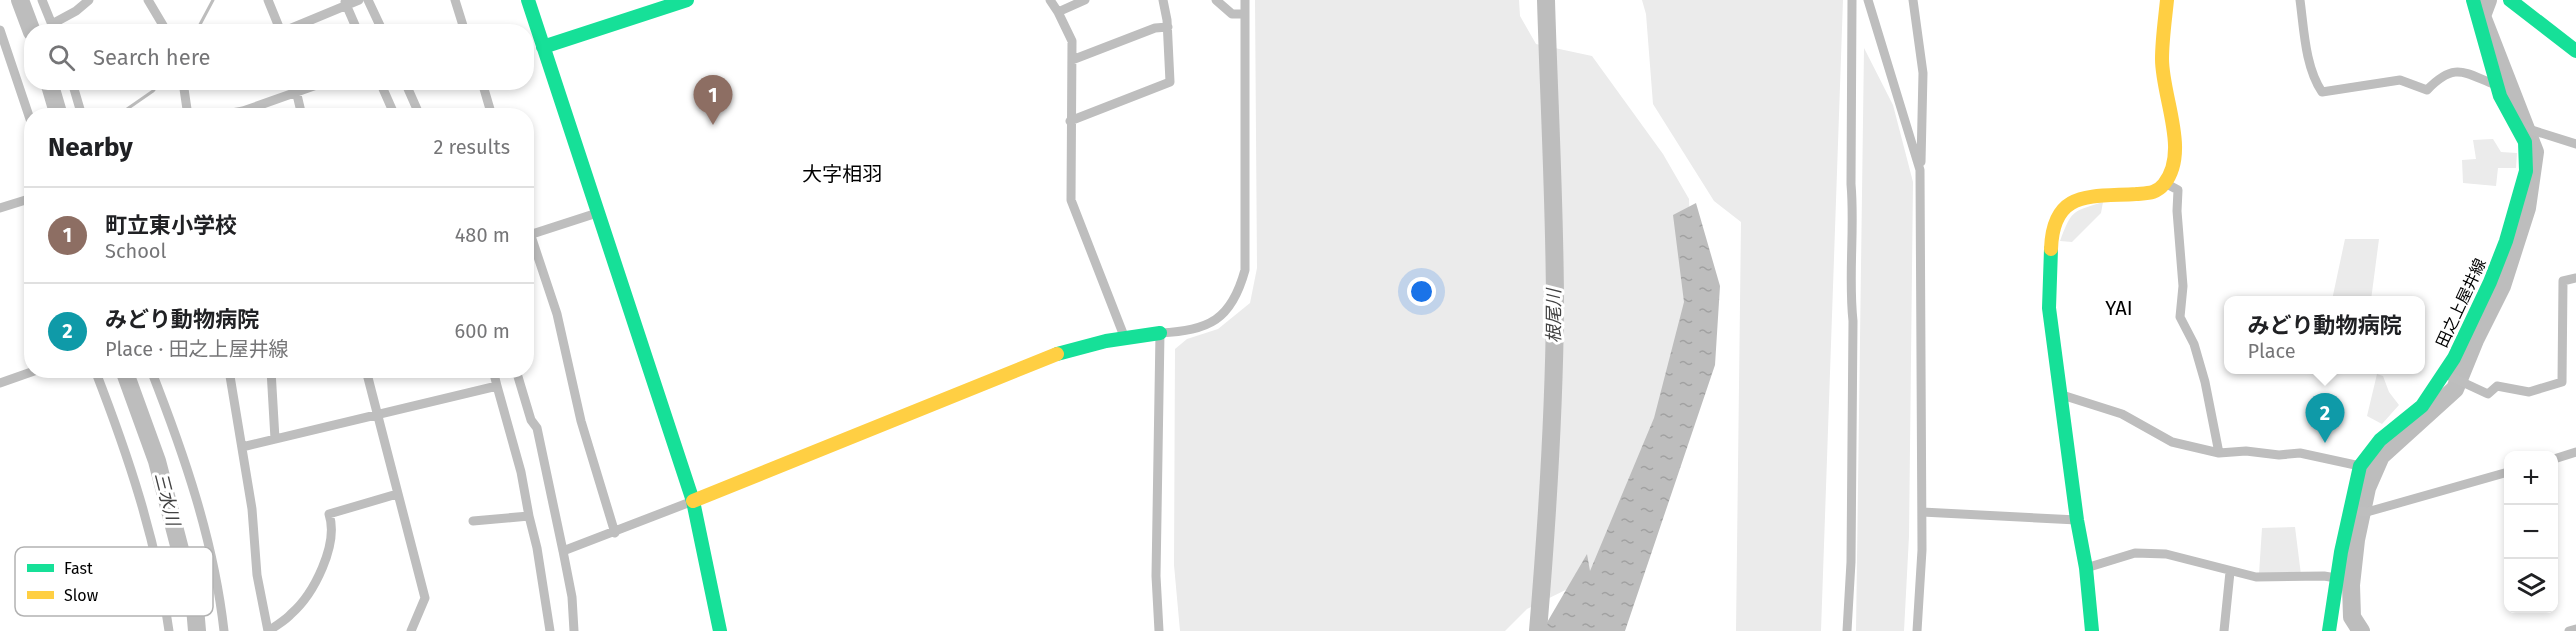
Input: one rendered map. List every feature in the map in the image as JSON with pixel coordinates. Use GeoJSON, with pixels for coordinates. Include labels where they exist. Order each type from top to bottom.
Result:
{"type":"FeatureCollection","features":[{"type":"Feature","properties":{"kind":"main road"},"geometry":{"type":"LineString","coordinates":[[528,0],[693,501],[720,631]]}},
{"type":"Feature","properties":{"kind":"main road"},"geometry":{"type":"LineString","coordinates":[[543,47],[687,0]]}},
{"type":"Feature","properties":{"kind":"main road"},"geometry":{"type":"LineString","coordinates":[[2092,631],[2086,568],[2059,394],[2049,308],[2052,227],[2065,206],[2085,197],[2154,193],[2165,183],[2176,154],[2162,61],[2167,0]]}},
{"type":"Feature","properties":{"kind":"main road","name":"田之上屋井線"},"geometry":{"type":"LineString","coordinates":[[2329,631],[2336,578],[2360,465],[2384,437],[2453,379],[2492,279],[2525,181],[2527,149],[2519,126],[2506,111],[2496,85],[2473,0]]}},
{"type":"Feature","properties":{"kind":"main road"},"geometry":{"type":"LineString","coordinates":[[2510,0],[2576,51]]}},
{"type":"Feature","properties":{"kind":"main road"},"geometry":{"type":"LineString","coordinates":[[693,501],[1083,345],[1124,336],[1160,333]]}},
{"type":"Feature","properties":{"kind":"street"},"geometry":{"type":"LineString","coordinates":[[42,0],[52,24]]}},
{"type":"Feature","properties":{"kind":"street"},"geometry":{"type":"LineString","coordinates":[[59,24],[89,0]]}},
{"type":"Feature","properties":{"kind":"street"},"geometry":{"type":"LineString","coordinates":[[147,0],[162,24]]}},
{"type":"Feature","properties":{"kind":"street"},"geometry":{"type":"LineString","coordinates":[[268,0],[278,24]]}},
{"type":"Feature","properties":{"kind":"street"},"geometry":{"type":"LineString","coordinates":[[299,24],[345,3],[359,0]]}},
{"type":"Feature","properties":{"kind":"street"},"geometry":{"type":"LineString","coordinates":[[368,0],[378,24]]}},
{"type":"Feature","properties":{"kind":"street"},"geometry":{"type":"LineString","coordinates":[[455,0],[462,24]]}},
{"type":"Feature","properties":{"kind":"street"},"geometry":{"type":"LineString","coordinates":[[1050,0],[1072,41],[1071,200],[1124,336]]}},
{"type":"Feature","properties":{"kind":"street"},"geometry":{"type":"LineString","coordinates":[[1058,12],[1085,0]]}},
{"type":"Feature","properties":{"kind":"street"},"geometry":{"type":"LineString","coordinates":[[1070,122],[1170,82],[1168,27],[1162,0]]}},
{"type":"Feature","properties":{"kind":"street"},"geometry":{"type":"LineString","coordinates":[[1216,0],[1232,14],[1245,14]]}},
{"type":"Feature","properties":{"kind":"street"},"geometry":{"type":"LineString","coordinates":[[1159,631],[1156,576],[1160,333],[1192,331],[1212,323],[1225,311],[1239,292],[1245,270],[1245,0]]}},
{"type":"Feature","properties":{"kind":"street"},"geometry":{"type":"LineString","coordinates":[[1847,631],[1851,562],[1853,321],[1850,290],[1853,209],[1851,184],[1852,0]]}},
{"type":"Feature","properties":{"kind":"street"},"geometry":{"type":"LineString","coordinates":[[1868,0],[1920,170]]}},
{"type":"Feature","properties":{"kind":"street"},"geometry":{"type":"LineString","coordinates":[[1913,0],[1923,73],[1920,170],[1922,512],[1917,631]]}},
{"type":"Feature","properties":{"kind":"street"},"geometry":{"type":"LineString","coordinates":[[2300,0],[2307,49],[2316,83],[2322,92],[2400,80],[2427,90],[2449,72],[2456,70],[2496,85]]}},
{"type":"Feature","properties":{"kind":"street"},"geometry":{"type":"LineString","coordinates":[[345,3],[354,24]]}},
{"type":"Feature","properties":{"kind":"street"},"geometry":{"type":"LineString","coordinates":[[1072,60],[1155,28],[1168,27]]}},
{"type":"Feature","properties":{"kind":"street"},"geometry":{"type":"LineString","coordinates":[[1,36],[26,108]]}},
{"type":"Feature","properties":{"kind":"street"},"geometry":{"type":"LineString","coordinates":[[74,90],[80,108]]}},
{"type":"Feature","properties":{"kind":"street"},"geometry":{"type":"LineString","coordinates":[[184,90],[187,108]]}},
{"type":"Feature","properties":{"kind":"street"},"geometry":{"type":"LineString","coordinates":[[296,90],[300,108]]}},
{"type":"Feature","properties":{"kind":"street"},"geometry":{"type":"LineString","coordinates":[[257,108],[305,90]]}},
{"type":"Feature","properties":{"kind":"street"},"geometry":{"type":"LineString","coordinates":[[384,90],[391,108]]}},
{"type":"Feature","properties":{"kind":"street"},"geometry":{"type":"LineString","coordinates":[[409,90],[416,108]]}},
{"type":"Feature","properties":{"kind":"street"},"geometry":{"type":"LineString","coordinates":[[484,90],[490,108]]}},
{"type":"Feature","properties":{"kind":"street"},"geometry":{"type":"LineString","coordinates":[[2519,126],[2576,144]]}},
{"type":"Feature","properties":{"kind":"street"},"geometry":{"type":"LineString","coordinates":[[2165,183],[2178,190],[2177,211],[2183,286],[2180,316],[2194,344],[2205,382],[2219,453]]}},
{"type":"Feature","properties":{"kind":"street"},"geometry":{"type":"LineString","coordinates":[[0,208],[24,200]]}},
{"type":"Feature","properties":{"kind":"street"},"geometry":{"type":"LineString","coordinates":[[534,233],[597,213]]}},
{"type":"Feature","properties":{"kind":"street"},"geometry":{"type":"LineString","coordinates":[[534,249],[557,314],[581,421],[615,533]]}},
{"type":"Feature","properties":{"kind":"street"},"geometry":{"type":"LineString","coordinates":[[2453,379],[2487,394],[2497,386],[2529,392],[2562,382],[2563,281],[2576,278]]}},
{"type":"Feature","properties":{"kind":"street"},"geometry":{"type":"LineString","coordinates":[[0,382],[24,374]]}},
{"type":"Feature","properties":{"kind":"street"},"geometry":{"type":"LineString","coordinates":[[98,378],[128,454],[154,547]]}},
{"type":"Feature","properties":{"kind":"street"},"geometry":{"type":"LineString","coordinates":[[154,378],[177,436],[195,493],[208,547]]}},
{"type":"Feature","properties":{"kind":"street"},"geometry":{"type":"LineString","coordinates":[[230,378],[252,509],[257,575],[268,631],[292,614],[315,586],[331,539],[332,524],[329,514],[397,494]]}},
{"type":"Feature","properties":{"kind":"street"},"geometry":{"type":"LineString","coordinates":[[271,378],[275,439]]}},
{"type":"Feature","properties":{"kind":"street"},"geometry":{"type":"LineString","coordinates":[[368,378],[425,598],[411,631]]}},
{"type":"Feature","properties":{"kind":"street"},"geometry":{"type":"LineString","coordinates":[[495,378],[521,472],[537,548],[550,631]]}},
{"type":"Feature","properties":{"kind":"street"},"geometry":{"type":"LineString","coordinates":[[518,378],[531,420],[537,428],[572,597],[574,631]]}},
{"type":"Feature","properties":{"kind":"street"},"geometry":{"type":"LineString","coordinates":[[242,447],[497,386]]}},
{"type":"Feature","properties":{"kind":"street"},"geometry":{"type":"LineString","coordinates":[[2059,394],[2122,414],[2172,442],[2219,453],[2246,451],[2278,455],[2300,453],[2360,465]]}},
{"type":"Feature","properties":{"kind":"street"},"geometry":{"type":"LineString","coordinates":[[2558,457],[2576,452]]}},
{"type":"Feature","properties":{"kind":"street"},"geometry":{"type":"LineString","coordinates":[[2350,510],[2367,512],[2504,473]]}},
{"type":"Feature","properties":{"kind":"street"},"geometry":{"type":"LineString","coordinates":[[563,552],[693,501]]}},
{"type":"Feature","properties":{"kind":"street"},"geometry":{"type":"LineString","coordinates":[[1922,512],[2077,520]]}},
{"type":"Feature","properties":{"kind":"street"},"geometry":{"type":"LineString","coordinates":[[473,521],[529,516]]}},
{"type":"Feature","properties":{"kind":"street"},"geometry":{"type":"LineString","coordinates":[[2086,568],[2135,553],[2166,554],[2256,577],[2324,576],[2336,578]]}},
{"type":"Feature","properties":{"kind":"street"},"geometry":{"type":"LineString","coordinates":[[213,569],[221,603],[224,631]]}},
{"type":"Feature","properties":{"kind":"street"},"geometry":{"type":"LineString","coordinates":[[2224,631],[2230,572]]}},
{"type":"Feature","properties":{"kind":"street"},"geometry":{"type":"LineString","coordinates":[[168,616],[170,631]]}},
{"type":"Feature","properties":{"kind":"street"},"geometry":{"type":"LineString","coordinates":[[2569,631],[2576,629]]}},
{"type":"Feature","properties":{"kind":"shaded area"},"geometry":{"type":"Polygon","coordinates":[[[1255,0],[1519,0],[1520,16],[1536,44],[1592,56],[1663,154],[1689,199],[1693,325],[1610,568],[1527,609],[1505,631],[1180,631],[1174,565],[1175,349],[1187,339],[1218,329],[1250,303],[1257,268],[1255,0]]]}},
{"type":"Feature","properties":{"kind":"shaded area"},"geometry":{"type":"Polygon","coordinates":[[[1642,0],[1843,0],[1821,631],[1736,631],[1741,222],[1714,201],[1653,104],[1646,14],[1642,0]]]}},
{"type":"Feature","properties":{"kind":"shaded area"},"geometry":{"type":"Polygon","coordinates":[[[1864,48],[1893,105],[1913,182],[1909,536],[1904,631],[1856,631],[1864,48]]]}},
{"type":"Feature","properties":{"kind":"shaded area"},"geometry":{"type":"Polygon","coordinates":[[[2493,139],[2501,152],[2517,153],[2516,168],[2498,168],[2496,186],[2463,183],[2462,160],[2476,159],[2473,140],[2493,139]]]}},
{"type":"Feature","properties":{"kind":"shaded area"},"geometry":{"type":"Polygon","coordinates":[[[2103,202],[2101,213],[2072,242],[2060,241],[2067,223],[2074,214],[2103,202]]]}},
{"type":"Feature","properties":{"kind":"shaded area"},"geometry":{"type":"Polygon","coordinates":[[[2345,239],[2379,239],[2372,296],[2333,296],[2345,239]]]}},
{"type":"Feature","properties":{"kind":"shaded area"},"geometry":{"type":"Polygon","coordinates":[[[2377,374],[2383,376],[2389,392],[2399,405],[2382,424],[2367,416],[2377,374]]]}},
{"type":"Feature","properties":{"kind":"shaded area"},"geometry":{"type":"Polygon","coordinates":[[[2295,527],[2301,575],[2259,574],[2262,528],[2295,527]]]}},
{"type":"Feature","properties":{"kind":"water"},"geometry":{"type":"Polygon","coordinates":[[[1696,203],[1720,286],[1715,365],[1625,631],[1542,631],[1587,554],[1590,571],[1654,418],[1684,302],[1673,215],[1696,203]]]}},
{"type":"Feature","properties":{"kind":"waterway","name":"三水川"},"geometry":{"type":"LineString","coordinates":[[20,0],[29,24]]}},
{"type":"Feature","properties":{"kind":"waterway"},"geometry":{"type":"LineString","coordinates":[[200,24],[213,0]]}},
{"type":"Feature","properties":{"kind":"waterway","name":"根尾川"},"geometry":{"type":"LineString","coordinates":[[1538,631],[1550,470],[1555,309],[1546,0]]}},
{"type":"Feature","properties":{"kind":"waterway"},"geometry":{"type":"LineString","coordinates":[[2361,631],[2352,617],[2351,585],[2356,540],[2367,488],[2381,456],[2455,389],[2475,340],[2502,286],[2527,208],[2535,152],[2482,16],[2488,0]]}},
{"type":"Feature","properties":{"kind":"waterway","name":"三水川"},"geometry":{"type":"LineString","coordinates":[[51,90],[57,108]]}},
{"type":"Feature","properties":{"kind":"waterway"},"geometry":{"type":"LineString","coordinates":[[129,108],[154,90]]}},
{"type":"Feature","properties":{"kind":"waterway","name":"三水川"},"geometry":{"type":"LineString","coordinates":[[127,378],[157,461],[179,547]]}},
{"type":"Feature","properties":{"kind":"waterway","name":"三水川"},"geometry":{"type":"LineString","coordinates":[[196,616],[197,631]]}},
{"type":"Feature","properties":{"kind":"traffic: fast"},"geometry":{"type":"LineString","coordinates":[[528,0],[693,501],[720,631]]}},
{"type":"Feature","properties":{"kind":"traffic: fast"},"geometry":{"type":"LineString","coordinates":[[543,47],[687,0]]}},
{"type":"Feature","properties":{"kind":"traffic: fast"},"geometry":{"type":"LineString","coordinates":[[2329,631],[2341,552],[2360,466],[2380,440],[2422,406],[2454,358],[2490,282],[2506,241],[2526,171],[2525,142],[2500,96],[2473,0]]}},
{"type":"Feature","properties":{"kind":"traffic: fast"},"geometry":{"type":"LineString","coordinates":[[2510,0],[2576,51]]}},
{"type":"Feature","properties":{"kind":"traffic: fast"},"geometry":{"type":"LineString","coordinates":[[2051,249],[2049,308],[2077,520],[2086,568],[2092,631]]}},
{"type":"Feature","properties":{"kind":"traffic: fast"},"geometry":{"type":"LineString","coordinates":[[1057,354],[1106,341],[1160,333]]}},
{"type":"Feature","properties":{"kind":"traffic: slow"},"geometry":{"type":"LineString","coordinates":[[2051,249],[2053,230],[2066,206],[2089,197],[2155,191],[2164,184],[2171,171],[2175,156],[2175,140],[2162,59],[2167,0]]}},
{"type":"Feature","properties":{"kind":"traffic: slow"},"geometry":{"type":"LineString","coordinates":[[693,501],[1057,354]]}},
{"type":"Feature","properties":{"kind":"place","name":"町立東小学校"},"geometry":{"type":"Point","coordinates":[713,125]}},
{"type":"Feature","properties":{"kind":"place","name":"みどり動物病院"},"geometry":{"type":"Point","coordinates":[2325,443]}},
{"type":"Feature","properties":{"kind":"district","name":"大字相羽"},"geometry":{"type":"Point","coordinates":[842,174]}},
{"type":"Feature","properties":{"kind":"district","name":"YAI"},"geometry":{"type":"Point","coordinates":[2119,308]}}]}
